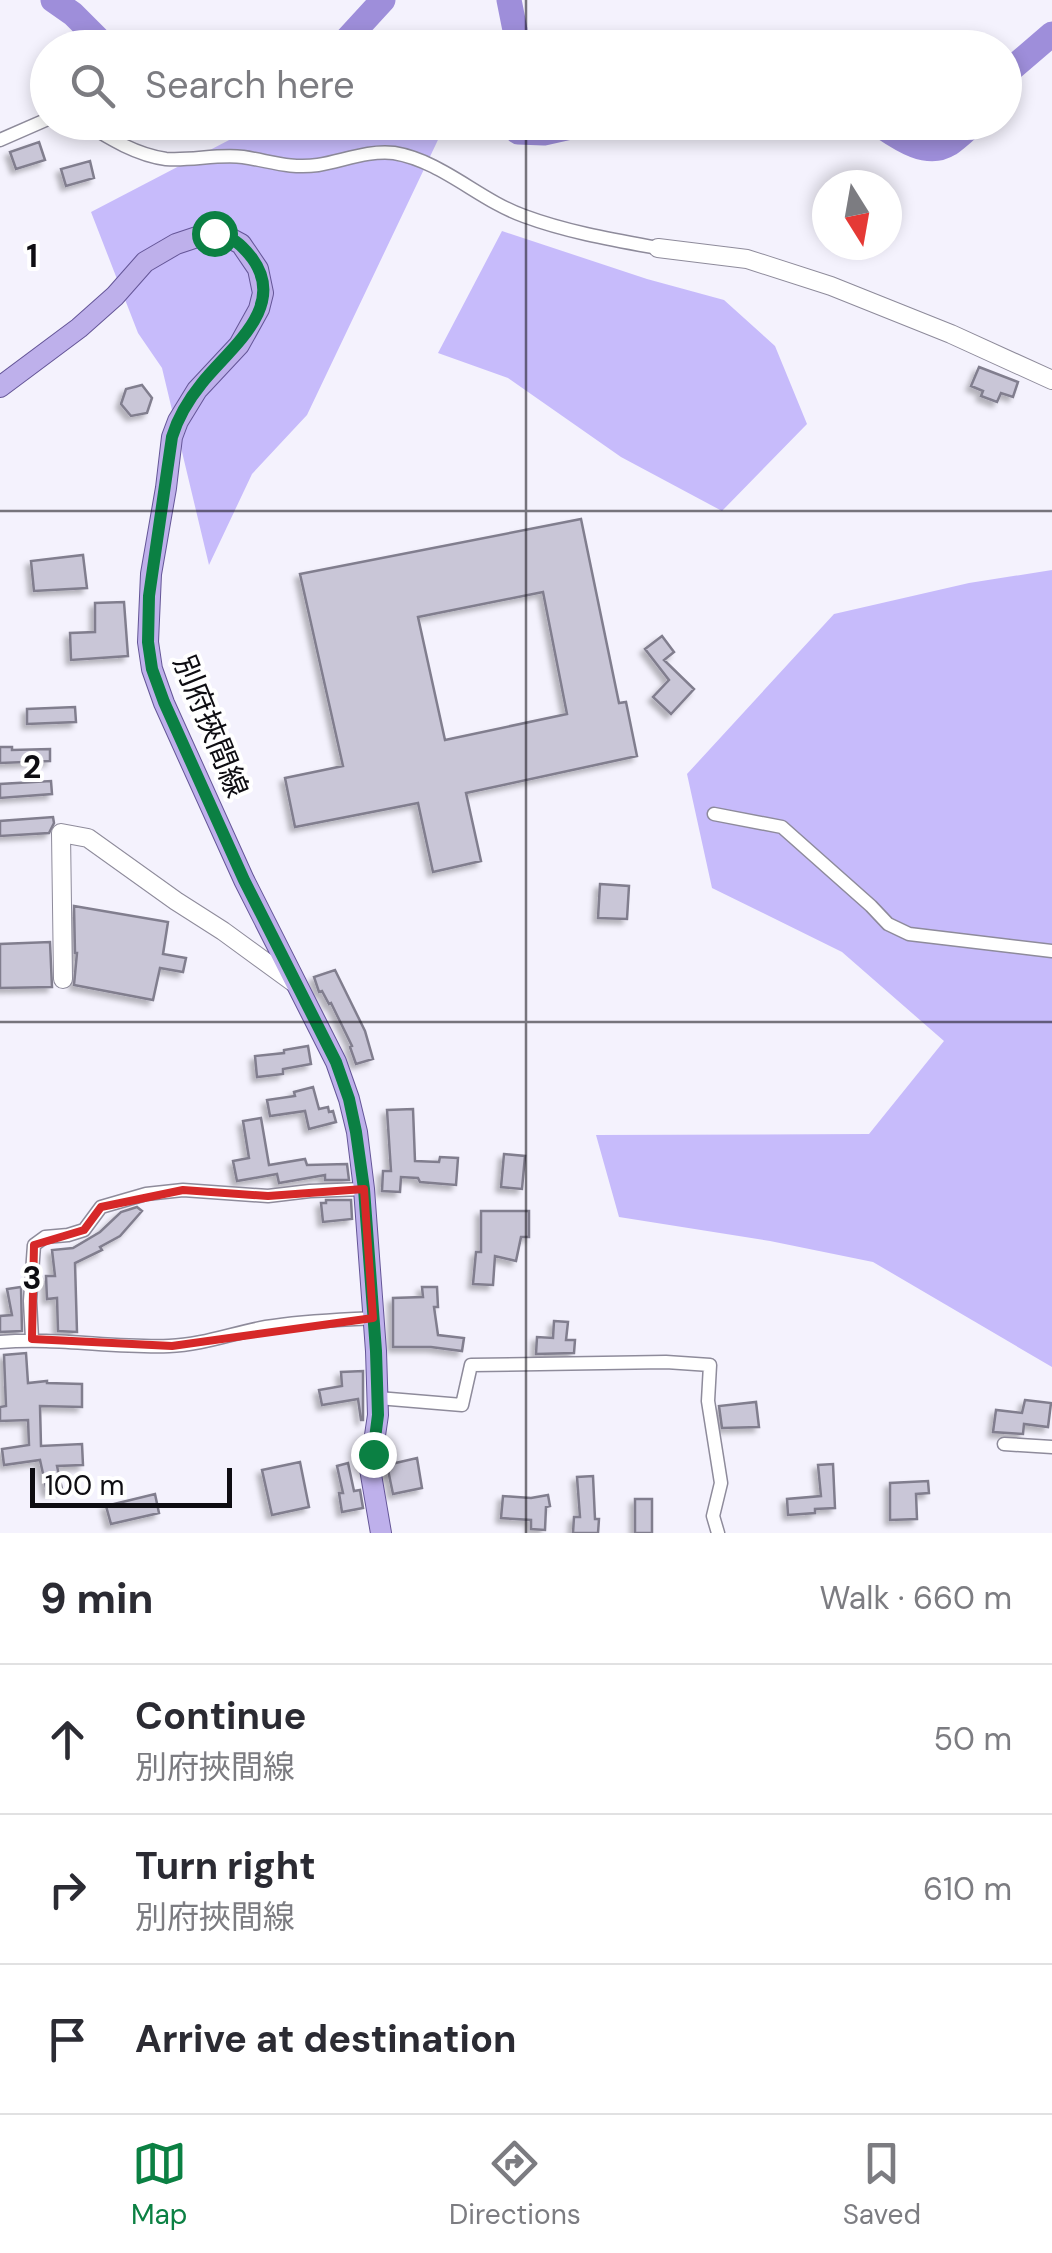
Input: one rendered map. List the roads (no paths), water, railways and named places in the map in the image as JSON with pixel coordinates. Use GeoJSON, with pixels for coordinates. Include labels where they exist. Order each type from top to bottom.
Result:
{"type":"FeatureCollection","features":[{"type":"Feature","properties":{"kind":"main road","name":"別府挾間線"},"geometry":{"type":"LineString","coordinates":[[0,387],[79,328],[145,262],[176,244],[206,234],[224,234],[241,244],[258,268],[264,293],[259,310],[239,344],[197,390],[172,437],[151,574],[148,642],[152,669],[164,702],[244,880],[336,1062],[346,1090],[364,1189],[378,1398],[370,1469],[381,1533]]}},
{"type":"Feature","properties":{"kind":"street"},"geometry":{"type":"LineString","coordinates":[[0,140],[30,127]]}},
{"type":"Feature","properties":{"kind":"street"},"geometry":{"type":"LineString","coordinates":[[117,140],[145,155],[170,159],[242,157],[284,166],[318,165],[368,154],[392,153],[414,158],[522,216],[658,248],[747,259],[831,286],[1052,380]]}},
{"type":"Feature","properties":{"kind":"street"},"geometry":{"type":"LineString","coordinates":[[714,814],[782,827],[888,924],[910,934],[1052,951]]}},
{"type":"Feature","properties":{"kind":"street"},"geometry":{"type":"LineString","coordinates":[[63,979],[61,833],[88,838],[298,986]]}},
{"type":"Feature","properties":{"kind":"street"},"geometry":{"type":"LineString","coordinates":[[32,1339],[34,1246],[45,1237],[84,1230],[101,1207],[146,1194],[182,1190],[268,1196],[364,1189]]}},
{"type":"Feature","properties":{"kind":"street"},"geometry":{"type":"LineString","coordinates":[[0,1342],[32,1339],[172,1346],[295,1323],[374,1318]]}},
{"type":"Feature","properties":{"kind":"street"},"geometry":{"type":"LineString","coordinates":[[378,1398],[462,1404],[471,1365],[710,1365],[708,1400],[721,1484],[713,1516],[718,1533]]}},
{"type":"Feature","properties":{"kind":"street"},"geometry":{"type":"LineString","coordinates":[[1004,1444],[1052,1447]]}},
{"type":"Feature","properties":{"kind":"waterway"},"geometry":{"type":"LineString","coordinates":[[53,0],[89,30]]}},
{"type":"Feature","properties":{"kind":"waterway"},"geometry":{"type":"LineString","coordinates":[[356,30],[383,0]]}},
{"type":"Feature","properties":{"kind":"waterway"},"geometry":{"type":"LineString","coordinates":[[509,0],[515,30]]}},
{"type":"Feature","properties":{"kind":"waterway"},"geometry":{"type":"LineString","coordinates":[[1022,60],[1052,34]]}},
{"type":"Feature","properties":{"kind":"waterway"},"geometry":{"type":"LineString","coordinates":[[903,140],[930,149],[954,140]]}}]}
